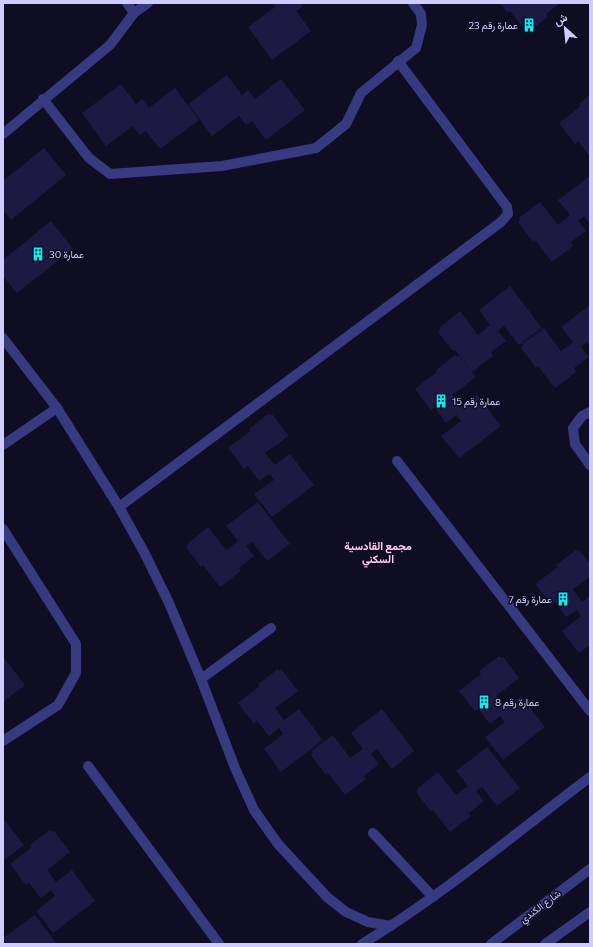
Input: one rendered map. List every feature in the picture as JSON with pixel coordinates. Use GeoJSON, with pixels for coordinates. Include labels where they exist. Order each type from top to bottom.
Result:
{"type":"FeatureCollection","features":[{"type":"Feature","properties":{"kind":"street"},"geometry":{"type":"LineString","coordinates":[[127,3],[134,13]]}},
{"type":"Feature","properties":{"kind":"street"},"geometry":{"type":"LineString","coordinates":[[3,134],[43,99],[110,45],[134,13],[148,3]]}},
{"type":"Feature","properties":{"kind":"street"},"geometry":{"type":"LineString","coordinates":[[43,99],[89,158],[110,174],[222,166],[316,148],[346,124],[361,93],[398,61],[416,48],[422,25],[421,14],[413,3]]}},
{"type":"Feature","properties":{"kind":"street"},"geometry":{"type":"LineString","coordinates":[[119,506],[501,222],[508,214],[506,207],[398,61]]}},
{"type":"Feature","properties":{"kind":"street"},"geometry":{"type":"LineString","coordinates":[[3,338],[57,408],[119,506],[145,554],[169,603],[235,768],[254,810],[278,844],[327,897],[346,912],[368,922],[391,926]]}},
{"type":"Feature","properties":{"kind":"street"},"geometry":{"type":"LineString","coordinates":[[3,445],[57,408]]}},
{"type":"Feature","properties":{"kind":"street"},"geometry":{"type":"LineString","coordinates":[[590,412],[582,416],[573,428],[574,444],[590,465]]}},
{"type":"Feature","properties":{"kind":"street"},"geometry":{"type":"LineString","coordinates":[[398,461],[590,711]]}},
{"type":"Feature","properties":{"kind":"street"},"geometry":{"type":"LineString","coordinates":[[3,529],[76,644],[76,673],[58,705],[3,741]]}},
{"type":"Feature","properties":{"kind":"street"},"geometry":{"type":"LineString","coordinates":[[201,680],[271,628]]}},
{"type":"Feature","properties":{"kind":"street"},"geometry":{"type":"LineString","coordinates":[[88,766],[219,944]]}},
{"type":"Feature","properties":{"kind":"street"},"geometry":{"type":"LineString","coordinates":[[362,944],[433,897],[590,777]]}},
{"type":"Feature","properties":{"kind":"street"},"geometry":{"type":"LineString","coordinates":[[372,832],[433,897]]}},
{"type":"Feature","properties":{"kind":"street","name":"شارع الكندي"},"geometry":{"type":"LineString","coordinates":[[491,944],[590,869]]}},
{"type":"Feature","properties":{"kind":"street"},"geometry":{"type":"LineString","coordinates":[[545,944],[590,912]]}},
{"type":"Feature","properties":{"kind":"building"},"geometry":{"type":"Polygon","coordinates":[[[272,3],[300,3],[303,6],[296,11],[311,31],[272,60],[248,27],[275,7],[272,3]]]}},
{"type":"Feature","properties":{"kind":"building","name":"عمارة رقم 23"},"geometry":{"type":"Polygon","coordinates":[[[500,3],[560,3],[546,14],[548,17],[527,33],[510,11],[508,13],[500,3]]]}},
{"type":"Feature","properties":{"kind":"building"},"geometry":{"type":"Polygon","coordinates":[[[227,75],[242,95],[248,90],[255,99],[281,79],[305,110],[266,140],[252,121],[246,125],[239,116],[212,136],[188,104],[227,75]]]}},
{"type":"Feature","properties":{"kind":"building"},"geometry":{"type":"Polygon","coordinates":[[[121,84],[136,104],[142,99],[149,108],[175,88],[199,120],[160,149],[146,131],[140,135],[133,126],[106,146],[82,113],[121,84]]]}},
{"type":"Feature","properties":{"kind":"building"},"geometry":{"type":"Polygon","coordinates":[[[590,95],[590,157],[578,141],[575,144],[559,123],[581,106],[579,104],[590,95]]]}},
{"type":"Feature","properties":{"kind":"building"},"geometry":{"type":"Polygon","coordinates":[[[44,148],[66,175],[11,220],[3,210],[3,181],[44,148]]]}},
{"type":"Feature","properties":{"kind":"building"},"geometry":{"type":"Polygon","coordinates":[[[590,176],[590,224],[584,216],[578,221],[586,231],[571,242],[573,246],[552,262],[535,240],[533,242],[518,222],[520,220],[519,218],[540,202],[558,225],[570,215],[558,200],[590,176]]]}},
{"type":"Feature","properties":{"kind":"building","name":"عمارة 30"},"geometry":{"type":"Polygon","coordinates":[[[51,221],[73,249],[17,293],[3,276],[3,260],[51,221]]]}},
{"type":"Feature","properties":{"kind":"building"},"geometry":{"type":"Polygon","coordinates":[[[510,286],[542,328],[519,345],[504,326],[498,331],[506,341],[491,352],[493,356],[472,372],[455,350],[453,351],[438,332],[440,330],[439,328],[460,311],[478,335],[490,325],[479,310],[510,286]]]}},
{"type":"Feature","properties":{"kind":"building"},"geometry":{"type":"Polygon","coordinates":[[[590,305],[590,346],[587,342],[581,347],[589,357],[574,368],[576,372],[555,388],[538,366],[536,368],[521,348],[523,346],[522,344],[544,328],[561,351],[573,342],[561,327],[590,305]]]}},
{"type":"Feature","properties":{"kind":"building","name":"عمارة رقم 15"},"geometry":{"type":"Polygon","coordinates":[[[455,355],[457,357],[459,356],[476,377],[452,395],[462,407],[477,395],[501,426],[459,458],[441,436],[461,421],[456,415],[446,423],[435,408],[431,410],[415,389],[437,372],[436,370],[455,355]]]}},
{"type":"Feature","properties":{"kind":"building"},"geometry":{"type":"Polygon","coordinates":[[[268,414],[270,416],[272,414],[289,436],[265,453],[275,465],[290,454],[314,485],[272,517],[254,494],[274,480],[269,474],[259,481],[248,466],[244,469],[228,448],[250,431],[249,429],[268,414]]]}},
{"type":"Feature","properties":{"kind":"building"},"geometry":{"type":"Polygon","coordinates":[[[258,502],[290,544],[267,561],[252,542],[246,546],[254,556],[239,568],[241,571],[220,587],[203,565],[201,567],[186,547],[188,546],[187,544],[208,527],[226,550],[238,541],[226,526],[258,502]]]}},
{"type":"Feature","properties":{"kind":"building","name":"عمارة رقم 7"},"geometry":{"type":"Polygon","coordinates":[[[576,550],[577,552],[579,550],[590,564],[590,577],[573,589],[582,602],[590,596],[590,645],[579,653],[562,631],[581,616],[577,610],[566,617],[555,602],[552,605],[535,584],[558,567],[556,565],[576,550]]]}},
{"type":"Feature","properties":{"kind":"building","name":"عمارة رقم 8"},"geometry":{"type":"Polygon","coordinates":[[[499,656],[501,658],[503,657],[519,678],[496,696],[505,708],[521,696],[545,727],[503,760],[485,737],[505,722],[500,716],[490,724],[478,709],[475,711],[459,691],[481,674],[479,671],[499,656]]]}},
{"type":"Feature","properties":{"kind":"building"},"geometry":{"type":"Polygon","coordinates":[[[3,657],[25,685],[3,702],[3,657]]]}},
{"type":"Feature","properties":{"kind":"building"},"geometry":{"type":"Polygon","coordinates":[[[278,669],[280,671],[281,669],[298,691],[275,708],[284,720],[299,709],[323,740],[281,772],[264,749],[283,734],[279,728],[269,736],[257,721],[254,724],[238,703],[260,686],[258,684],[278,669]]]}},
{"type":"Feature","properties":{"kind":"building"},"geometry":{"type":"Polygon","coordinates":[[[382,709],[414,751],[392,769],[377,749],[371,754],[379,764],[364,776],[366,779],[345,795],[328,773],[326,775],[311,755],[313,753],[311,751],[333,735],[350,758],[363,749],[351,733],[382,709]]]}},
{"type":"Feature","properties":{"kind":"building"},"geometry":{"type":"Polygon","coordinates":[[[487,747],[520,788],[497,806],[482,787],[476,791],[484,801],[469,813],[471,816],[450,832],[433,810],[431,812],[416,792],[418,790],[417,789],[438,772],[456,795],[468,786],[456,771],[487,747]]]}},
{"type":"Feature","properties":{"kind":"building"},"geometry":{"type":"Polygon","coordinates":[[[3,818],[24,845],[3,861],[3,818]]]}},
{"type":"Feature","properties":{"kind":"building"},"geometry":{"type":"Polygon","coordinates":[[[50,830],[52,832],[54,831],[70,852],[47,870],[56,882],[72,870],[95,901],[53,933],[36,911],[55,896],[51,890],[41,898],[29,883],[26,885],[10,864],[32,847],[30,845],[50,830]]]}},
{"type":"Feature","properties":{"kind":"building"},"geometry":{"type":"Polygon","coordinates":[[[35,915],[57,944],[7,944],[3,938],[35,915]]]}},
{"type":"Feature","properties":{"kind":"place","name":"عمارة رقم 23"},"geometry":{"type":"Point","coordinates":[529,25]}},
{"type":"Feature","properties":{"kind":"place","name":"عمارة 30"},"geometry":{"type":"Point","coordinates":[38,254]}},
{"type":"Feature","properties":{"kind":"place","name":"عمارة رقم 15"},"geometry":{"type":"Point","coordinates":[441,401]}},
{"type":"Feature","properties":{"kind":"place","name":"عمارة رقم 7"},"geometry":{"type":"Point","coordinates":[563,599]}},
{"type":"Feature","properties":{"kind":"place","name":"عمارة رقم 8"},"geometry":{"type":"Point","coordinates":[484,702]}},
{"type":"Feature","properties":{"kind":"district","name":"مجمع القادسية السكني"},"geometry":{"type":"Point","coordinates":[378,551]}}]}
